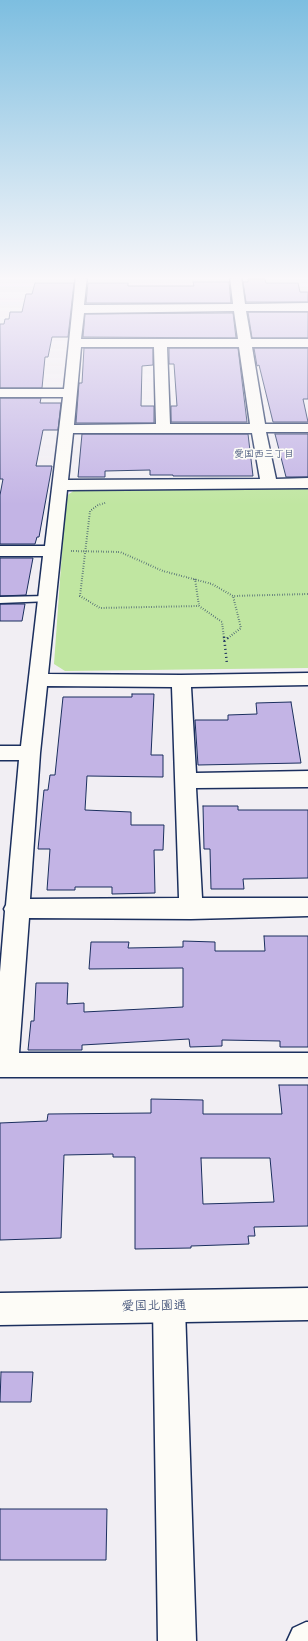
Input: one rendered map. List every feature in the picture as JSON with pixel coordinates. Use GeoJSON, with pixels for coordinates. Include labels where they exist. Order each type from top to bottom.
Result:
{"type":"FeatureCollection","features":[{"type":"Feature","properties":{"kind":"street"},"geometry":{"type":"LineString","coordinates":[[74,353],[37,680],[2,1065],[308,1065]]}},
{"type":"Feature","properties":{"kind":"street"},"geometry":{"type":"LineString","coordinates":[[160,353],[163,429]]}},
{"type":"Feature","properties":{"kind":"street"},"geometry":{"type":"LineString","coordinates":[[246,353],[269,484]]}},
{"type":"Feature","properties":{"kind":"street"},"geometry":{"type":"LineString","coordinates":[[0,393],[70,393]]}},
{"type":"Feature","properties":{"kind":"street"},"geometry":{"type":"LineString","coordinates":[[65,429],[308,428]]}},
{"type":"Feature","properties":{"kind":"street"},"geometry":{"type":"LineString","coordinates":[[59,485],[308,483]]}},
{"type":"Feature","properties":{"kind":"street"},"geometry":{"type":"LineString","coordinates":[[0,551],[52,551]]}},
{"type":"Feature","properties":{"kind":"street"},"geometry":{"type":"LineString","coordinates":[[37,680],[228,681],[308,679]]}},
{"type":"Feature","properties":{"kind":"street"},"geometry":{"type":"LineString","coordinates":[[181,681],[191,909]]}},
{"type":"Feature","properties":{"kind":"street"},"geometry":{"type":"LineString","coordinates":[[0,753],[30,753]]}},
{"type":"Feature","properties":{"kind":"street"},"geometry":{"type":"LineString","coordinates":[[185,781],[308,779]]}},
{"type":"Feature","properties":{"kind":"street"},"geometry":{"type":"LineString","coordinates":[[16,910],[308,907]]}},
{"type":"Feature","properties":{"kind":"street","name":"愛国北園通"},"geometry":{"type":"LineString","coordinates":[[0,1309],[308,1304]]}},
{"type":"Feature","properties":{"kind":"street"},"geometry":{"type":"LineString","coordinates":[[168,1307],[177,1641]]}},
{"type":"Feature","properties":{"kind":"lane"},"geometry":{"type":"LineString","coordinates":[[0,600],[47,599]]}},
{"type":"Feature","properties":{"kind":"path"},"geometry":{"type":"LineString","coordinates":[[112,501],[98,505],[90,511],[80,596],[100,608],[199,606],[222,622],[228,681]]}},
{"type":"Feature","properties":{"kind":"path"},"geometry":{"type":"LineString","coordinates":[[52,551],[120,552],[163,571],[212,584],[233,596],[308,594]]}},
{"type":"Feature","properties":{"kind":"path"},"geometry":{"type":"LineString","coordinates":[[194,579],[199,606]]}},
{"type":"Feature","properties":{"kind":"path"},"geometry":{"type":"LineString","coordinates":[[224,641],[241,628],[233,596]]}},
{"type":"Feature","properties":{"kind":"green space"},"geometry":{"type":"Polygon","coordinates":[[[308,488],[308,668],[65,671],[54,664],[66,496],[75,490],[308,488]]]}},
{"type":"Feature","properties":{"kind":"building"},"geometry":{"type":"Polygon","coordinates":[[[0,353],[49,353],[48,357],[45,357],[42,388],[0,388],[0,353]]]}},
{"type":"Feature","properties":{"kind":"building"},"geometry":{"type":"Polygon","coordinates":[[[84,353],[153,353],[153,365],[142,366],[141,406],[154,406],[154,423],[76,423],[79,383],[82,383],[84,353]]]}},
{"type":"Feature","properties":{"kind":"building"},"geometry":{"type":"Polygon","coordinates":[[[169,353],[239,353],[247,422],[171,422],[171,406],[177,406],[174,364],[169,364],[169,353]]]}},
{"type":"Feature","properties":{"kind":"building"},"geometry":{"type":"Polygon","coordinates":[[[255,353],[308,353],[308,399],[303,399],[308,422],[273,422],[259,365],[257,366],[255,353]]]}},
{"type":"Feature","properties":{"kind":"building"},"geometry":{"type":"Polygon","coordinates":[[[0,398],[41,398],[40,403],[61,403],[58,430],[43,430],[36,466],[52,466],[39,537],[37,537],[35,544],[0,544],[0,495],[3,479],[0,479],[0,398]]]}},
{"type":"Feature","properties":{"kind":"building"},"geometry":{"type":"Polygon","coordinates":[[[82,434],[248,434],[253,476],[150,475],[150,470],[105,471],[105,477],[78,477],[82,434]]]}},
{"type":"Feature","properties":{"kind":"building"},"geometry":{"type":"Polygon","coordinates":[[[275,434],[308,434],[308,477],[286,477],[275,434]]]}},
{"type":"Feature","properties":{"kind":"building"},"geometry":{"type":"Polygon","coordinates":[[[0,558],[33,558],[26,595],[0,596],[0,558]]]}},
{"type":"Feature","properties":{"kind":"building"},"geometry":{"type":"Polygon","coordinates":[[[0,604],[25,604],[22,621],[0,621],[0,604]]]}},
{"type":"Feature","properties":{"kind":"building"},"geometry":{"type":"Polygon","coordinates":[[[132,694],[154,694],[151,755],[163,755],[163,777],[87,776],[85,810],[131,812],[131,825],[164,825],[163,850],[154,850],[155,893],[112,894],[112,887],[75,887],[75,890],[47,890],[50,849],[38,849],[44,790],[48,790],[50,775],[55,775],[63,697],[132,697],[132,694]]]}},
{"type":"Feature","properties":{"kind":"building"},"geometry":{"type":"Polygon","coordinates":[[[291,702],[301,763],[198,765],[195,720],[228,720],[228,715],[257,714],[256,703],[291,702]]]}},
{"type":"Feature","properties":{"kind":"building"},"geometry":{"type":"Polygon","coordinates":[[[203,806],[238,806],[238,810],[308,810],[308,878],[243,879],[244,889],[211,889],[210,849],[204,849],[203,806]]]}},
{"type":"Feature","properties":{"kind":"building"},"geometry":{"type":"Polygon","coordinates":[[[264,936],[308,936],[308,1047],[280,1047],[280,1041],[222,1040],[222,1046],[190,1047],[189,1039],[82,1045],[82,1050],[28,1050],[31,1021],[34,1021],[36,983],[68,983],[67,1004],[84,1003],[84,1012],[183,1007],[183,968],[89,969],[91,942],[129,942],[128,948],[183,947],[183,941],[215,942],[215,951],[265,951],[264,936]]]}},
{"type":"Feature","properties":{"kind":"building"},"geometry":{"type":"Polygon","coordinates":[[[279,1085],[308,1085],[308,1226],[254,1227],[255,1236],[248,1236],[249,1244],[191,1246],[191,1248],[135,1249],[135,1157],[113,1157],[113,1154],[64,1155],[61,1238],[0,1240],[0,1123],[47,1121],[48,1114],[151,1113],[151,1099],[203,1100],[203,1114],[282,1114],[279,1085]],[[201,1158],[203,1204],[274,1202],[270,1158],[201,1158]]]}},
{"type":"Feature","properties":{"kind":"building"},"geometry":{"type":"Polygon","coordinates":[[[1,1372],[33,1372],[31,1402],[0,1402],[1,1372]]]}},
{"type":"Feature","properties":{"kind":"building"},"geometry":{"type":"Polygon","coordinates":[[[0,1509],[107,1509],[106,1560],[0,1560],[0,1509]]]}},
{"type":"Feature","properties":{"kind":"district","name":"愛国西三丁目"},"geometry":{"type":"Point","coordinates":[264,455]}}]}
